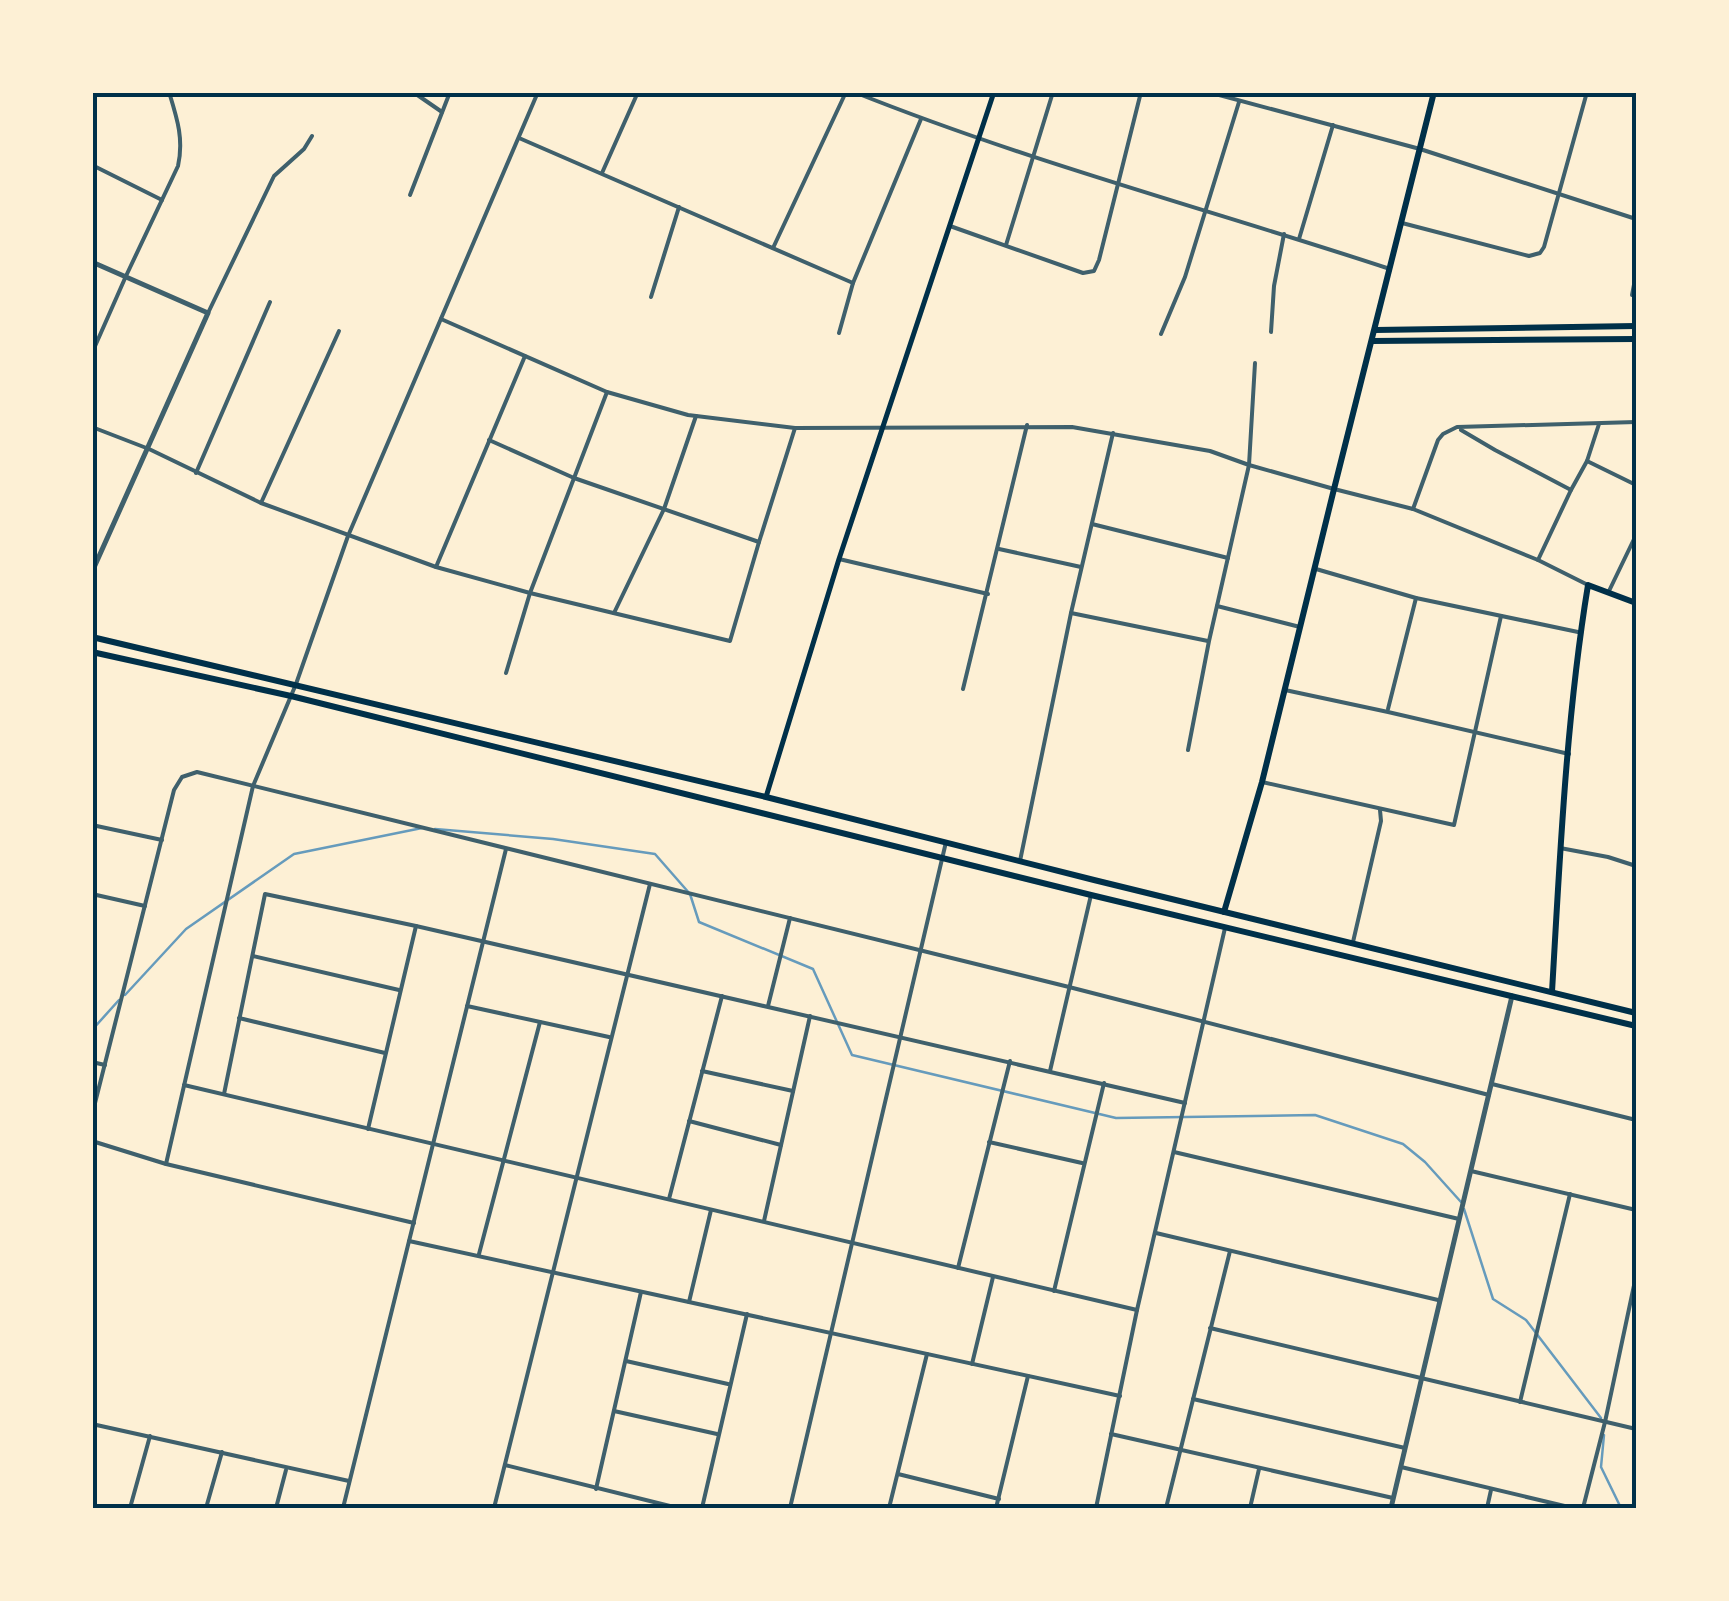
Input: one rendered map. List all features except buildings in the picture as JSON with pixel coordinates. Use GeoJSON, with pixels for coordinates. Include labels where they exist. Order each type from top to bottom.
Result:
{"type":"FeatureCollection","features":[{"type":"Feature","properties":{"kind":"main road"},"geometry":{"type":"LineString","coordinates":[[766,797],[839,559],[994,92]]}},
{"type":"Feature","properties":{"kind":"main road"},"geometry":{"type":"LineString","coordinates":[[1212,925],[1225,912],[1262,782],[1434,92]]}},
{"type":"Feature","properties":{"kind":"main road"},"geometry":{"type":"LineString","coordinates":[[1375,330],[1636,326]]}},
{"type":"Feature","properties":{"kind":"main road"},"geometry":{"type":"LineString","coordinates":[[1372,341],[1636,339]]}},
{"type":"Feature","properties":{"kind":"main road"},"geometry":{"type":"LineString","coordinates":[[1552,992],[1560,848],[1588,585],[1636,603]]}},
{"type":"Feature","properties":{"kind":"main road"},"geometry":{"type":"LineString","coordinates":[[92,636],[766,797],[1636,1013]]}},
{"type":"Feature","properties":{"kind":"main road"},"geometry":{"type":"LineString","coordinates":[[92,652],[291,696],[1636,1026]]}},
{"type":"Feature","properties":{"kind":"main road"},"geometry":{"type":"LineString","coordinates":[[1225,912],[1232,923],[1227,928]]}},
{"type":"Feature","properties":{"kind":"main road"},"geometry":{"type":"LineString","coordinates":[[1529,1000],[1532,987]]}},
{"type":"Feature","properties":{"kind":"street"},"geometry":{"type":"LineString","coordinates":[[92,353],[178,166],[182,150],[180,128],[169,92]]}},
{"type":"Feature","properties":{"kind":"street"},"geometry":{"type":"LineString","coordinates":[[413,92],[442,112]]}},
{"type":"Feature","properties":{"kind":"street"},"geometry":{"type":"LineString","coordinates":[[410,196],[450,92]]}},
{"type":"Feature","properties":{"kind":"street"},"geometry":{"type":"LineString","coordinates":[[166,1164],[253,786],[296,684],[348,536],[538,92]]}},
{"type":"Feature","properties":{"kind":"street"},"geometry":{"type":"LineString","coordinates":[[602,173],[638,92]]}},
{"type":"Feature","properties":{"kind":"street"},"geometry":{"type":"LineString","coordinates":[[774,248],[846,92]]}},
{"type":"Feature","properties":{"kind":"street"},"geometry":{"type":"LineString","coordinates":[[854,92],[921,119],[1119,186],[1390,269]]}},
{"type":"Feature","properties":{"kind":"street"},"geometry":{"type":"LineString","coordinates":[[1006,246],[1053,92]]}},
{"type":"Feature","properties":{"kind":"street"},"geometry":{"type":"LineString","coordinates":[[950,226],[1083,273],[1094,271],[1141,92]]}},
{"type":"Feature","properties":{"kind":"street"},"geometry":{"type":"LineString","coordinates":[[1208,92],[1420,149],[1636,218]]}},
{"type":"Feature","properties":{"kind":"street"},"geometry":{"type":"LineString","coordinates":[[1402,223],[1537,255],[1544,247],[1588,92]]}},
{"type":"Feature","properties":{"kind":"street"},"geometry":{"type":"LineString","coordinates":[[1161,334],[1185,277],[1239,102]]}},
{"type":"Feature","properties":{"kind":"street"},"geometry":{"type":"LineString","coordinates":[[839,333],[854,282],[921,119]]}},
{"type":"Feature","properties":{"kind":"street"},"geometry":{"type":"LineString","coordinates":[[1299,239],[1333,125]]}},
{"type":"Feature","properties":{"kind":"street"},"geometry":{"type":"LineString","coordinates":[[92,572],[208,312],[274,176],[304,149],[312,136]]}},
{"type":"Feature","properties":{"kind":"street"},"geometry":{"type":"LineString","coordinates":[[519,138],[854,282]]}},
{"type":"Feature","properties":{"kind":"street"},"geometry":{"type":"LineString","coordinates":[[92,165],[162,200]]}},
{"type":"Feature","properties":{"kind":"street"},"geometry":{"type":"LineString","coordinates":[[652,296],[679,206]]}},
{"type":"Feature","properties":{"kind":"street"},"geometry":{"type":"LineString","coordinates":[[1272,332],[1274,286],[1284,234]]}},
{"type":"Feature","properties":{"kind":"street"},"geometry":{"type":"LineString","coordinates":[[92,262],[208,312]]}},
{"type":"Feature","properties":{"kind":"street"},"geometry":{"type":"LineString","coordinates":[[1632,295],[1636,274]]}},
{"type":"Feature","properties":{"kind":"street"},"geometry":{"type":"LineString","coordinates":[[196,473],[270,302]]}},
{"type":"Feature","properties":{"kind":"street"},"geometry":{"type":"LineString","coordinates":[[440,320],[607,392],[696,416],[795,428],[1072,426],[1210,451],[1334,489],[1414,508],[1588,585]]}},
{"type":"Feature","properties":{"kind":"street"},"geometry":{"type":"LineString","coordinates":[[261,502],[339,332]]}},
{"type":"Feature","properties":{"kind":"street"},"geometry":{"type":"LineString","coordinates":[[436,567],[524,356]]}},
{"type":"Feature","properties":{"kind":"street"},"geometry":{"type":"LineString","coordinates":[[1188,750],[1249,465],[1255,363]]}},
{"type":"Feature","properties":{"kind":"street"},"geometry":{"type":"LineString","coordinates":[[506,673],[530,593],[607,392]]}},
{"type":"Feature","properties":{"kind":"street"},"geometry":{"type":"LineString","coordinates":[[614,613],[664,509],[696,416]]}},
{"type":"Feature","properties":{"kind":"street"},"geometry":{"type":"LineString","coordinates":[[1414,508],[1438,440],[1457,427],[1636,422]]}},
{"type":"Feature","properties":{"kind":"street"},"geometry":{"type":"LineString","coordinates":[[1538,560],[1587,461],[1599,424]]}},
{"type":"Feature","properties":{"kind":"street"},"geometry":{"type":"LineString","coordinates":[[92,426],[261,502],[436,567],[730,641],[795,428]]}},
{"type":"Feature","properties":{"kind":"street"},"geometry":{"type":"LineString","coordinates":[[964,689],[1027,426]]}},
{"type":"Feature","properties":{"kind":"street"},"geometry":{"type":"LineString","coordinates":[[1457,427],[1570,490]]}},
{"type":"Feature","properties":{"kind":"street"},"geometry":{"type":"LineString","coordinates":[[1020,862],[1070,613],[1113,433]]}},
{"type":"Feature","properties":{"kind":"street"},"geometry":{"type":"LineString","coordinates":[[489,440],[574,478],[759,542]]}},
{"type":"Feature","properties":{"kind":"street"},"geometry":{"type":"LineString","coordinates":[[1587,461],[1636,485]]}},
{"type":"Feature","properties":{"kind":"street"},"geometry":{"type":"LineString","coordinates":[[1092,524],[1228,558]]}},
{"type":"Feature","properties":{"kind":"street"},"geometry":{"type":"LineString","coordinates":[[1609,591],[1636,535]]}},
{"type":"Feature","properties":{"kind":"street"},"geometry":{"type":"LineString","coordinates":[[999,549],[1082,567]]}},
{"type":"Feature","properties":{"kind":"street"},"geometry":{"type":"LineString","coordinates":[[839,559],[988,594]]}},
{"type":"Feature","properties":{"kind":"street"},"geometry":{"type":"LineString","coordinates":[[1316,570],[1416,598],[1580,632]]}},
{"type":"Feature","properties":{"kind":"street"},"geometry":{"type":"LineString","coordinates":[[1388,712],[1416,598]]}},
{"type":"Feature","properties":{"kind":"street"},"geometry":{"type":"LineString","coordinates":[[1218,606],[1301,628]]}},
{"type":"Feature","properties":{"kind":"street"},"geometry":{"type":"LineString","coordinates":[[1070,613],[1209,641]]}},
{"type":"Feature","properties":{"kind":"street"},"geometry":{"type":"LineString","coordinates":[[1262,782],[1454,825],[1501,616]]}},
{"type":"Feature","properties":{"kind":"street"},"geometry":{"type":"LineString","coordinates":[[1286,690],[1569,754]]}},
{"type":"Feature","properties":{"kind":"street"},"geometry":{"type":"LineString","coordinates":[[92,1115],[177,782],[197,772],[1489,1095]]}},
{"type":"Feature","properties":{"kind":"street"},"geometry":{"type":"LineString","coordinates":[[1353,943],[1381,821],[1380,810]]}},
{"type":"Feature","properties":{"kind":"street"},"geometry":{"type":"LineString","coordinates":[[92,825],[162,840]]}},
{"type":"Feature","properties":{"kind":"street"},"geometry":{"type":"LineString","coordinates":[[790,1508],[946,842]]}},
{"type":"Feature","properties":{"kind":"street"},"geometry":{"type":"LineString","coordinates":[[1560,848],[1636,866]]}},
{"type":"Feature","properties":{"kind":"street"},"geometry":{"type":"LineString","coordinates":[[343,1508],[506,849]]}},
{"type":"Feature","properties":{"kind":"street"},"geometry":{"type":"LineString","coordinates":[[494,1508],[650,884]]}},
{"type":"Feature","properties":{"kind":"street"},"geometry":{"type":"LineString","coordinates":[[92,894],[145,906]]}},
{"type":"Feature","properties":{"kind":"street"},"geometry":{"type":"LineString","coordinates":[[224,1094],[266,894],[1185,1103]]}},
{"type":"Feature","properties":{"kind":"street"},"geometry":{"type":"LineString","coordinates":[[1050,1070],[1091,895]]}},
{"type":"Feature","properties":{"kind":"street"},"geometry":{"type":"LineString","coordinates":[[768,1006],[790,918]]}},
{"type":"Feature","properties":{"kind":"street"},"geometry":{"type":"LineString","coordinates":[[368,1129],[416,926]]}},
{"type":"Feature","properties":{"kind":"street"},"geometry":{"type":"LineString","coordinates":[[1096,1508],[1137,1310],[1227,928]]}},
{"type":"Feature","properties":{"kind":"street"},"geometry":{"type":"LineString","coordinates":[[253,956],[400,990]]}},
{"type":"Feature","properties":{"kind":"street"},"geometry":{"type":"LineString","coordinates":[[668,1200],[722,996]]}},
{"type":"Feature","properties":{"kind":"street"},"geometry":{"type":"LineString","coordinates":[[1391,1508],[1512,996]]}},
{"type":"Feature","properties":{"kind":"street"},"geometry":{"type":"LineString","coordinates":[[467,1006],[612,1037]]}},
{"type":"Feature","properties":{"kind":"street"},"geometry":{"type":"LineString","coordinates":[[764,1222],[810,1016]]}},
{"type":"Feature","properties":{"kind":"street"},"geometry":{"type":"LineString","coordinates":[[240,1018],[385,1053]]}},
{"type":"Feature","properties":{"kind":"street"},"geometry":{"type":"LineString","coordinates":[[478,1256],[540,1022]]}},
{"type":"Feature","properties":{"kind":"street"},"geometry":{"type":"LineString","coordinates":[[958,1268],[1010,1061]]}},
{"type":"Feature","properties":{"kind":"street"},"geometry":{"type":"LineString","coordinates":[[92,1062],[105,1065]]}},
{"type":"Feature","properties":{"kind":"street"},"geometry":{"type":"LineString","coordinates":[[702,1071],[793,1091]]}},
{"type":"Feature","properties":{"kind":"street"},"geometry":{"type":"LineString","coordinates":[[1054,1291],[1104,1083]]}},
{"type":"Feature","properties":{"kind":"street"},"geometry":{"type":"LineString","coordinates":[[1492,1084],[1636,1120]]}},
{"type":"Feature","properties":{"kind":"street"},"geometry":{"type":"LineString","coordinates":[[184,1086],[1137,1310]]}},
{"type":"Feature","properties":{"kind":"street"},"geometry":{"type":"LineString","coordinates":[[689,1121],[781,1144]]}},
{"type":"Feature","properties":{"kind":"street"},"geometry":{"type":"LineString","coordinates":[[92,1142],[166,1164],[414,1223]]}},
{"type":"Feature","properties":{"kind":"street"},"geometry":{"type":"LineString","coordinates":[[990,1142],[1084,1163]]}},
{"type":"Feature","properties":{"kind":"street"},"geometry":{"type":"LineString","coordinates":[[1174,1152],[1459,1219]]}},
{"type":"Feature","properties":{"kind":"street"},"geometry":{"type":"LineString","coordinates":[[1472,1171],[1636,1210]]}},
{"type":"Feature","properties":{"kind":"street"},"geometry":{"type":"LineString","coordinates":[[1520,1402],[1570,1194]]}},
{"type":"Feature","properties":{"kind":"street"},"geometry":{"type":"LineString","coordinates":[[689,1302],[711,1210]]}},
{"type":"Feature","properties":{"kind":"street"},"geometry":{"type":"LineString","coordinates":[[1156,1232],[1440,1301]]}},
{"type":"Feature","properties":{"kind":"street"},"geometry":{"type":"LineString","coordinates":[[409,1241],[1120,1396]]}},
{"type":"Feature","properties":{"kind":"street"},"geometry":{"type":"LineString","coordinates":[[1166,1508],[1230,1251]]}},
{"type":"Feature","properties":{"kind":"street"},"geometry":{"type":"LineString","coordinates":[[1584,1508],[1636,1276]]}},
{"type":"Feature","properties":{"kind":"street"},"geometry":{"type":"LineString","coordinates":[[972,1364],[993,1277]]}},
{"type":"Feature","properties":{"kind":"street"},"geometry":{"type":"LineString","coordinates":[[596,1489],[640,1292]]}},
{"type":"Feature","properties":{"kind":"street"},"geometry":{"type":"LineString","coordinates":[[702,1508],[746,1314]]}},
{"type":"Feature","properties":{"kind":"street"},"geometry":{"type":"LineString","coordinates":[[1210,1328],[1636,1429]]}},
{"type":"Feature","properties":{"kind":"street"},"geometry":{"type":"LineString","coordinates":[[890,1508],[927,1354]]}},
{"type":"Feature","properties":{"kind":"street"},"geometry":{"type":"LineString","coordinates":[[626,1361],[730,1384]]}},
{"type":"Feature","properties":{"kind":"street"},"geometry":{"type":"LineString","coordinates":[[996,1508],[1028,1376]]}},
{"type":"Feature","properties":{"kind":"street"},"geometry":{"type":"LineString","coordinates":[[1193,1399],[1405,1448]]}},
{"type":"Feature","properties":{"kind":"street"},"geometry":{"type":"LineString","coordinates":[[614,1410],[719,1434]]}},
{"type":"Feature","properties":{"kind":"street"},"geometry":{"type":"LineString","coordinates":[[92,1424],[350,1482]]}},
{"type":"Feature","properties":{"kind":"street"},"geometry":{"type":"LineString","coordinates":[[1112,1434],[1394,1498]]}},
{"type":"Feature","properties":{"kind":"street"},"geometry":{"type":"LineString","coordinates":[[130,1508],[150,1436]]}},
{"type":"Feature","properties":{"kind":"street"},"geometry":{"type":"LineString","coordinates":[[206,1508],[222,1452]]}},
{"type":"Feature","properties":{"kind":"street"},"geometry":{"type":"LineString","coordinates":[[505,1466],[652,1505],[678,1508]]}},
{"type":"Feature","properties":{"kind":"street"},"geometry":{"type":"LineString","coordinates":[[276,1508],[287,1467]]}},
{"type":"Feature","properties":{"kind":"street"},"geometry":{"type":"LineString","coordinates":[[1401,1467],[1573,1508]]}},
{"type":"Feature","properties":{"kind":"street"},"geometry":{"type":"LineString","coordinates":[[1250,1508],[1260,1468]]}},
{"type":"Feature","properties":{"kind":"street"},"geometry":{"type":"LineString","coordinates":[[898,1474],[998,1500]]}},
{"type":"Feature","properties":{"kind":"street"},"geometry":{"type":"LineString","coordinates":[[1487,1508],[1491,1490]]}},
{"type":"Feature","properties":{"kind":"waterway"},"geometry":{"type":"LineString","coordinates":[[125,995],[186,929],[294,854],[422,828]]}},
{"type":"Feature","properties":{"kind":"waterway"},"geometry":{"type":"LineString","coordinates":[[435,829],[553,839],[655,854],[690,894],[699,922],[813,969],[852,1055],[1116,1118],[1315,1115],[1403,1144],[1461,1202]]}},
{"type":"Feature","properties":{"kind":"waterway"},"geometry":{"type":"LineString","coordinates":[[92,1030],[119,1000]]}},
{"type":"Feature","properties":{"kind":"waterway"},"geometry":{"type":"LineString","coordinates":[[1464,1209],[1493,1299],[1526,1320],[1601,1418]]}},
{"type":"Feature","properties":{"kind":"waterway"},"geometry":{"type":"LineString","coordinates":[[1604,1435],[1601,1467],[1621,1508]]}}]}
